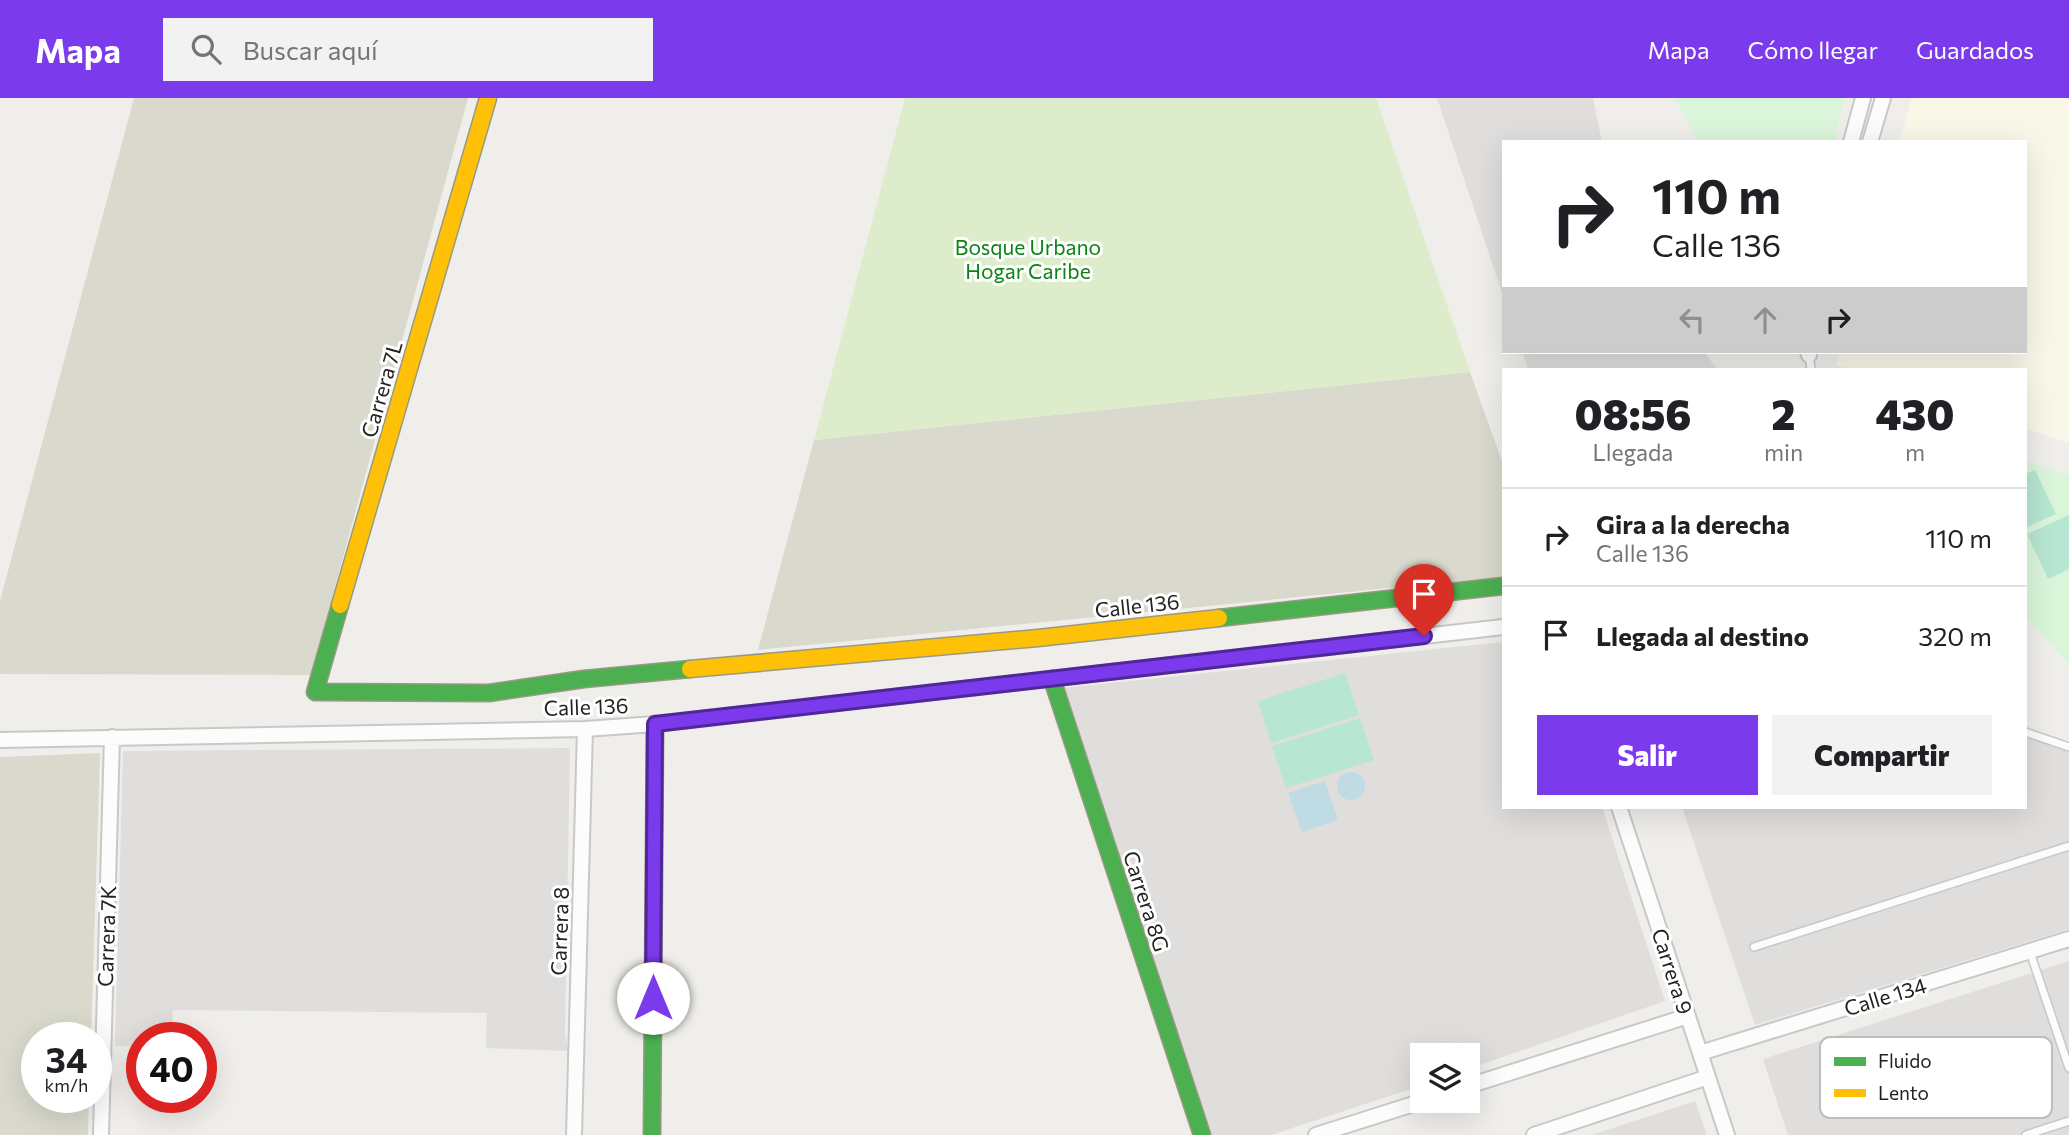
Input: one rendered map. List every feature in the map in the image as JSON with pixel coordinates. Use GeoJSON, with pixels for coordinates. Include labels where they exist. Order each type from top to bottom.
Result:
{"type":"FeatureCollection","features":[{"type":"Feature","properties":{"kind":"street","name":"Carrera 7L"},"geometry":{"type":"LineString","coordinates":[[315,692],[488,98]]}},
{"type":"Feature","properties":{"kind":"street"},"geometry":{"type":"LineString","coordinates":[[1852,140],[1863,98]]}},
{"type":"Feature","properties":{"kind":"street"},"geometry":{"type":"LineString","coordinates":[[1871,140],[1883,98]]}},
{"type":"Feature","properties":{"kind":"street","name":"Calle 136"},"geometry":{"type":"LineString","coordinates":[[315,692],[489,693],[584,679],[1038,638],[1502,586]]}},
{"type":"Feature","properties":{"kind":"street","name":"Calle 136"},"geometry":{"type":"LineString","coordinates":[[0,740],[585,729],[655,724],[1502,627]]}},
{"type":"Feature","properties":{"kind":"street","name":"Carrera 8G"},"geometry":{"type":"LineString","coordinates":[[1052,679],[1202,1135]]}},
{"type":"Feature","properties":{"kind":"street"},"geometry":{"type":"LineString","coordinates":[[652,1135],[655,724]]}},
{"type":"Feature","properties":{"kind":"street","name":"Carrera 8"},"geometry":{"type":"LineString","coordinates":[[574,1135],[585,729]]}},
{"type":"Feature","properties":{"kind":"street","name":"Carrera 7K"},"geometry":{"type":"LineString","coordinates":[[101,1135],[112,737]]}},
{"type":"Feature","properties":{"kind":"street","name":"Carrera 9"},"geometry":{"type":"LineString","coordinates":[[1620,809],[1727,1135]]}},
{"type":"Feature","properties":{"kind":"street","name":"Calle 134"},"geometry":{"type":"LineString","coordinates":[[1700,1053],[2069,939]]}},
{"type":"Feature","properties":{"kind":"street"},"geometry":{"type":"LineString","coordinates":[[1480,1082],[1688,1016]]}},
{"type":"Feature","properties":{"kind":"street"},"geometry":{"type":"LineString","coordinates":[[1534,1135],[1708,1077]]}},
{"type":"Feature","properties":{"kind":"street"},"geometry":{"type":"LineString","coordinates":[[1316,1135],[1410,1105]]}},
{"type":"Feature","properties":{"kind":"lane"},"geometry":{"type":"LineString","coordinates":[[2027,733],[2069,747]]}},
{"type":"Feature","properties":{"kind":"lane"},"geometry":{"type":"LineString","coordinates":[[1754,947],[2069,846]]}},
{"type":"Feature","properties":{"kind":"lane"},"geometry":{"type":"LineString","coordinates":[[2030,952],[2069,1068]]}},
{"type":"Feature","properties":{"kind":"lane"},"geometry":{"type":"LineString","coordinates":[[2026,1135],[2069,1121]]}},
{"type":"Feature","properties":{"kind":"shaded area"},"geometry":{"type":"Polygon","coordinates":[[[134,98],[468,98],[311,675],[0,674],[0,601],[134,98]]]}},
{"type":"Feature","properties":{"kind":"shaded area"},"geometry":{"type":"Polygon","coordinates":[[[1437,98],[1593,98],[1602,140],[1502,140],[1502,293],[1437,98]]]}},
{"type":"Feature","properties":{"kind":"shaded area"},"geometry":{"type":"Polygon","coordinates":[[[1912,98],[2069,98],[2069,443],[2027,429],[2027,368],[1846,368],[1836,365],[1839,354],[2027,354],[2027,140],[1900,140],[1912,98]]]}},
{"type":"Feature","properties":{"kind":"shaded area"},"geometry":{"type":"Polygon","coordinates":[[[1523,354],[1706,354],[1716,368],[1528,368],[1523,354]]]}},
{"type":"Feature","properties":{"kind":"shaded area"},"geometry":{"type":"Polygon","coordinates":[[[1470,372],[1502,461],[1502,577],[758,650],[814,440],[1470,372]]]}},
{"type":"Feature","properties":{"kind":"shaded area"},"geometry":{"type":"Polygon","coordinates":[[[1502,642],[1502,809],[1603,809],[1665,1001],[1480,1065],[1480,1043],[1410,1043],[1410,1089],[1271,1135],[1212,1135],[1062,688],[1502,642]]]}},
{"type":"Feature","properties":{"kind":"shaded area"},"geometry":{"type":"Polygon","coordinates":[[[2027,727],[2069,743],[2069,929],[1755,1025],[1683,809],[2027,809],[2027,727]]]}},
{"type":"Feature","properties":{"kind":"shaded area"},"geometry":{"type":"Polygon","coordinates":[[[570,748],[565,1032],[568,1051],[486,1048],[487,1013],[173,1010],[172,1022],[126,1022],[126,1046],[115,1046],[123,751],[570,748]]]}},
{"type":"Feature","properties":{"kind":"shaded area"},"geometry":{"type":"Polygon","coordinates":[[[100,753],[92,1022],[21,1022],[21,1113],[89,1113],[88,1135],[0,1135],[0,757],[100,753]]]}},
{"type":"Feature","properties":{"kind":"shaded area"},"geometry":{"type":"Polygon","coordinates":[[[2069,961],[2069,1135],[1788,1135],[1763,1059],[1820,1041],[1820,1118],[2052,1118],[2052,1037],[1832,1037],[2069,961]]]}},
{"type":"Feature","properties":{"kind":"shaded area"},"geometry":{"type":"Polygon","coordinates":[[[1695,1101],[1707,1135],[1592,1135],[1695,1101]]]}},
{"type":"Feature","properties":{"kind":"green space","name":"Bosque Urbano Hogar Caribe"},"geometry":{"type":"Polygon","coordinates":[[[905,98],[1376,98],[1470,372],[814,440],[905,98]]]}},
{"type":"Feature","properties":{"kind":"green space"},"geometry":{"type":"Polygon","coordinates":[[[1675,98],[1845,98],[1834,140],[1697,140],[1675,98]]]}},
{"type":"Feature","properties":{"kind":"green space"},"geometry":{"type":"Polygon","coordinates":[[[2027,461],[2069,475],[2069,664],[2027,619],[2027,461]]]}},
{"type":"Feature","properties":{"kind":"green space"},"geometry":{"type":"Polygon","coordinates":[[[2035,470],[2056,514],[2027,527],[2027,473],[2035,470]]]}},
{"type":"Feature","properties":{"kind":"green space"},"geometry":{"type":"Polygon","coordinates":[[[2069,515],[2069,569],[2048,579],[2027,534],[2069,515]]]}},
{"type":"Feature","properties":{"kind":"green space"},"geometry":{"type":"Polygon","coordinates":[[[1345,673],[1359,715],[1271,743],[1258,701],[1345,673]]]}},
{"type":"Feature","properties":{"kind":"green space"},"geometry":{"type":"Polygon","coordinates":[[[1360,718],[1374,760],[1286,788],[1272,746],[1360,718]]]}},
{"type":"Feature","properties":{"kind":"water"},"geometry":{"type":"Polygon","coordinates":[[[1351,772],[1361,776],[1365,786],[1361,796],[1351,800],[1341,796],[1337,786],[1341,776],[1351,772]]]}},
{"type":"Feature","properties":{"kind":"water"},"geometry":{"type":"Polygon","coordinates":[[[1325,781],[1338,820],[1302,832],[1288,793],[1325,781]]]}},
{"type":"Feature","properties":{"kind":"traffic: fast"},"geometry":{"type":"LineString","coordinates":[[1219,618],[1502,586]]}},
{"type":"Feature","properties":{"kind":"traffic: fast"},"geometry":{"type":"LineString","coordinates":[[340,605],[315,692],[489,693],[584,679],[690,669]]}},
{"type":"Feature","properties":{"kind":"traffic: fast"},"geometry":{"type":"LineString","coordinates":[[1052,679],[1202,1135]]}},
{"type":"Feature","properties":{"kind":"traffic: fast"},"geometry":{"type":"LineString","coordinates":[[652,1135],[655,724]]}},
{"type":"Feature","properties":{"kind":"traffic: slow"},"geometry":{"type":"LineString","coordinates":[[340,605],[488,98]]}},
{"type":"Feature","properties":{"kind":"traffic: slow"},"geometry":{"type":"LineString","coordinates":[[690,669],[1038,638],[1219,618]]}},
{"type":"Feature","properties":{"kind":"route"},"geometry":{"type":"LineString","coordinates":[[653,998],[655,724],[1424,636]]}}]}
